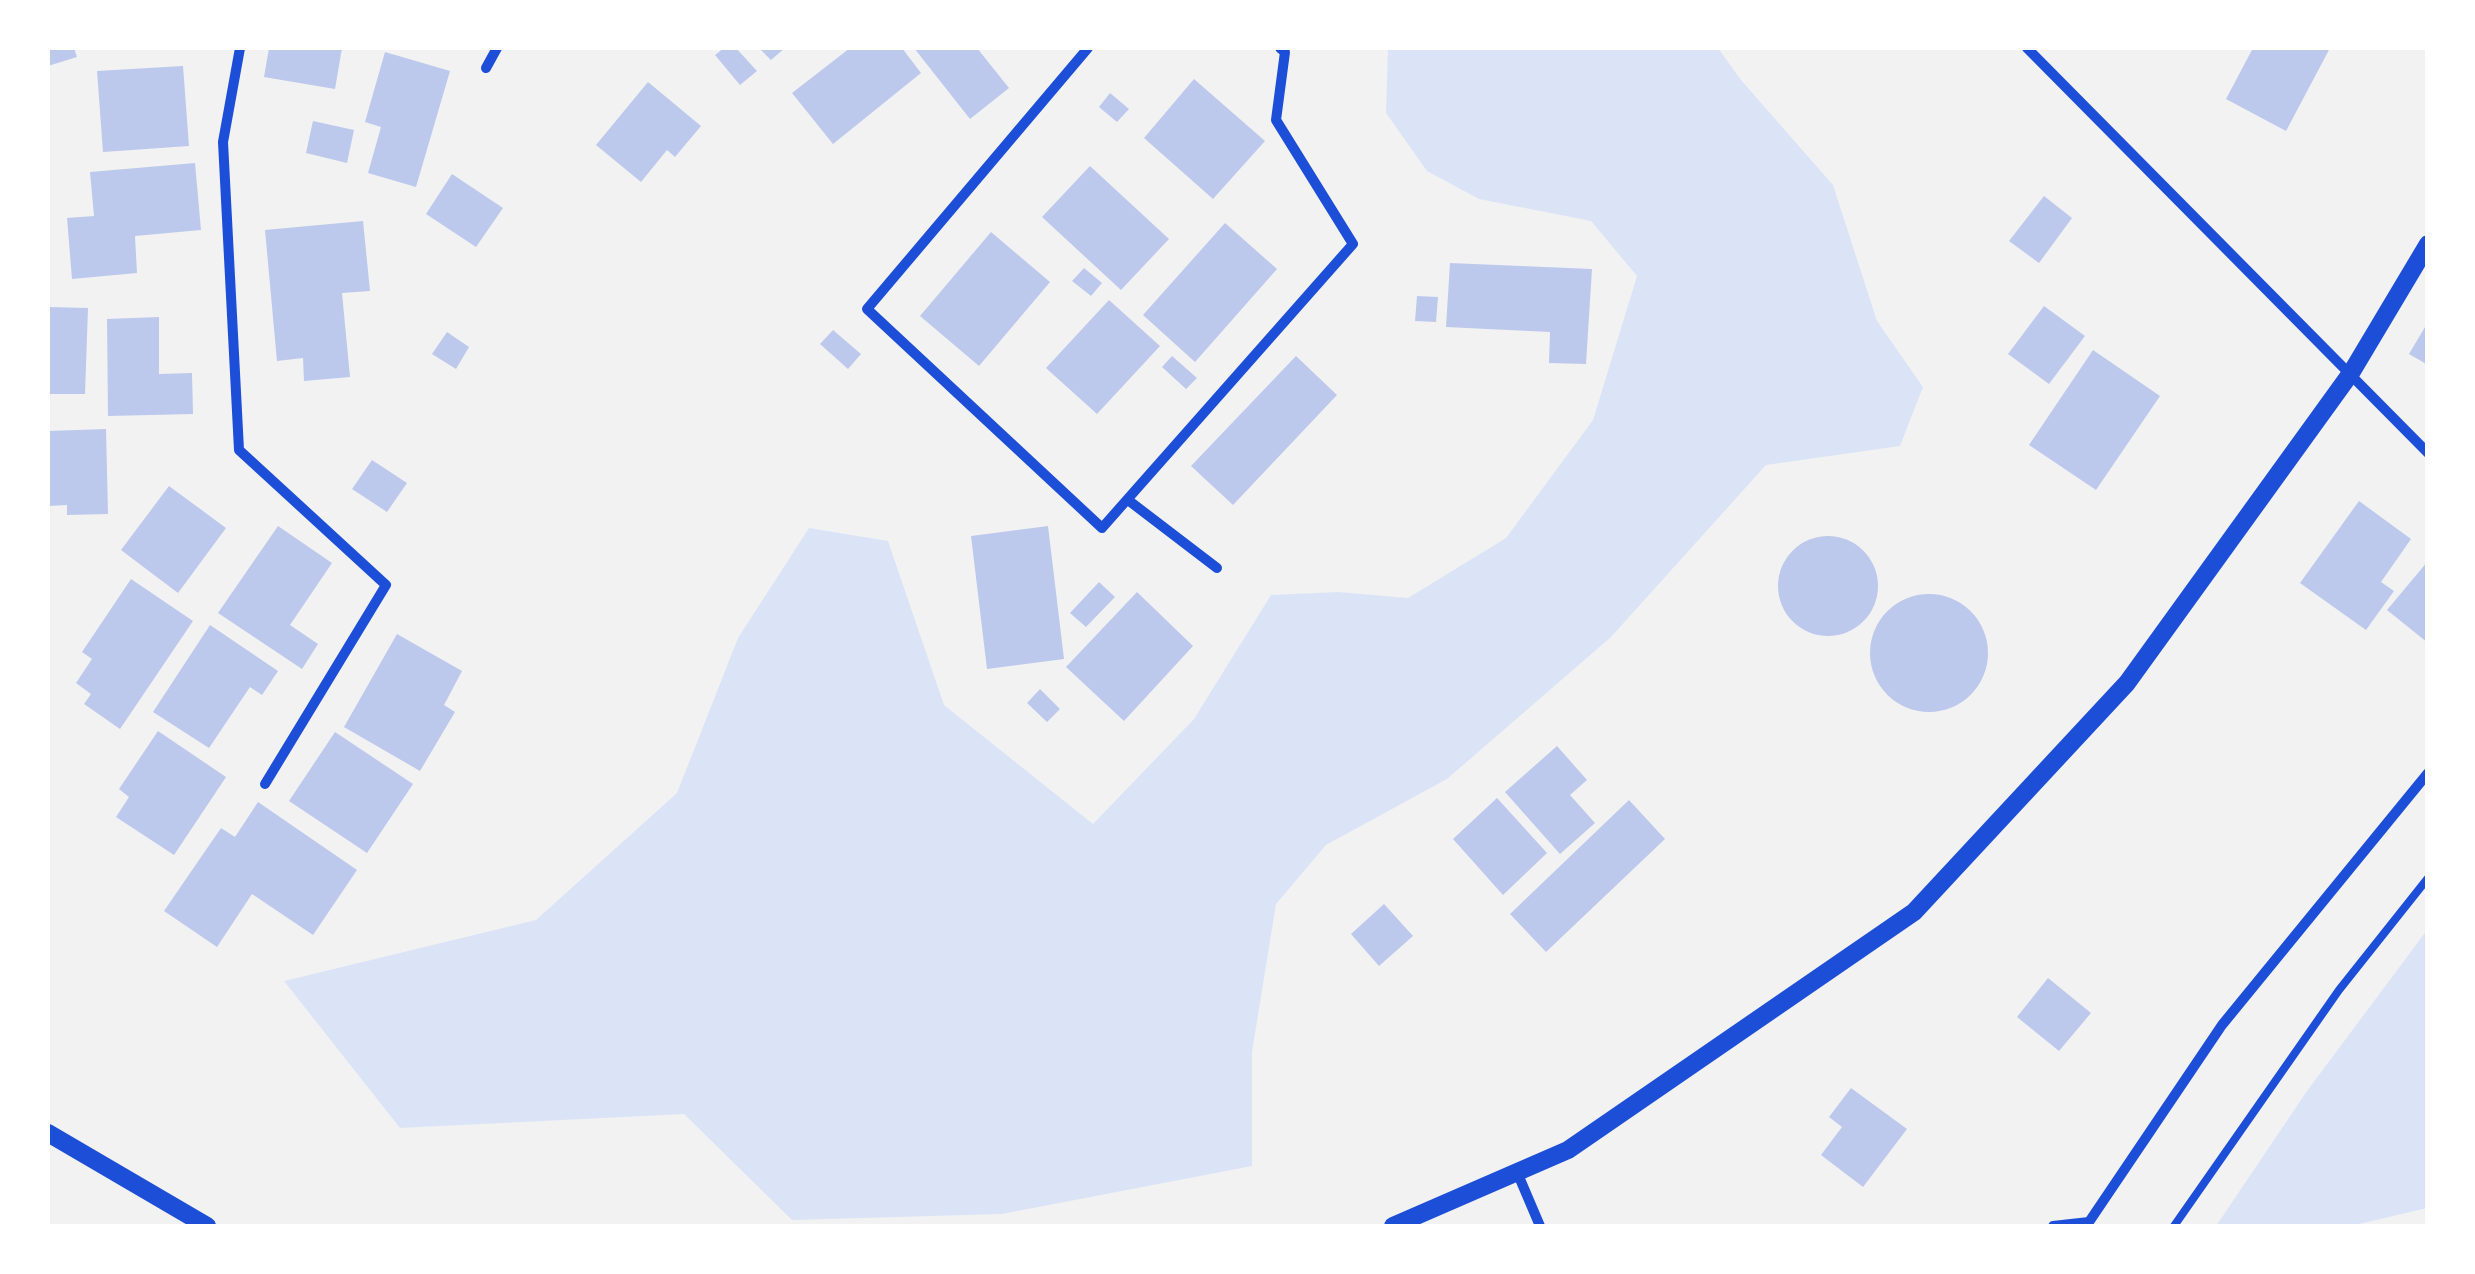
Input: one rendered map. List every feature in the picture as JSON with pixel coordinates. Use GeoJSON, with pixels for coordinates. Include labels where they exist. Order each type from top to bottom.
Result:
{"type":"FeatureCollection","features":[{"type":"Feature","properties":{"kind":"street"},"geometry":{"type":"LineString","coordinates":[[240,48],[223,142],[239,450],[386,584],[265,784]]}},
{"type":"Feature","properties":{"kind":"street"},"geometry":{"type":"LineString","coordinates":[[486,68],[496,48]]}},
{"type":"Feature","properties":{"kind":"street"},"geometry":{"type":"LineString","coordinates":[[1088,48],[866,308],[1102,528],[1353,244],[1276,120],[1285,52],[1280,48]]}},
{"type":"Feature","properties":{"kind":"street"},"geometry":{"type":"LineString","coordinates":[[2027,48],[2428,453]]}},
{"type":"Feature","properties":{"kind":"street"},"geometry":{"type":"LineString","coordinates":[[1393,1226],[1568,1150],[1914,912],[2127,683],[2351,373],[2428,244]]}},
{"type":"Feature","properties":{"kind":"street"},"geometry":{"type":"LineString","coordinates":[[1128,500],[1217,568]]}},
{"type":"Feature","properties":{"kind":"street"},"geometry":{"type":"LineString","coordinates":[[2053,1226],[2089,1222],[2222,1025],[2428,773]]}},
{"type":"Feature","properties":{"kind":"street"},"geometry":{"type":"LineString","coordinates":[[48,1133],[208,1226]]}},
{"type":"Feature","properties":{"kind":"street"},"geometry":{"type":"LineString","coordinates":[[1517,1172],[1540,1226]]}},
{"type":"Feature","properties":{"kind":"lane"},"geometry":{"type":"LineString","coordinates":[[2174,1226],[2339,990],[2428,878]]}},
{"type":"Feature","properties":{"kind":"shaded area"},"geometry":{"type":"Polygon","coordinates":[[[1388,48],[1718,48],[1833,185],[1877,321],[1923,387],[1900,446],[1766,465],[1611,637],[1447,779],[1326,845],[1276,904],[1252,1052],[1252,1166],[1002,1214],[792,1220],[684,1114],[400,1128],[284,981],[536,920],[677,793],[738,638],[809,528],[888,541],[944,705],[1093,824],[1194,719],[1271,595],[1338,592],[1408,598],[1506,538],[1593,420],[1637,276],[1591,221],[1479,199],[1427,171],[1386,113],[1388,48]]]}},
{"type":"Feature","properties":{"kind":"shaded area"},"geometry":{"type":"Polygon","coordinates":[[[2427,930],[2427,1208],[2351,1226],[2216,1226],[2307,1091],[2427,930]]]}},
{"type":"Feature","properties":{"kind":"building"},"geometry":{"type":"Polygon","coordinates":[[[48,48],[74,48],[77,57],[48,66],[48,48]]]}},
{"type":"Feature","properties":{"kind":"building"},"geometry":{"type":"Polygon","coordinates":[[[269,48],[342,48],[335,89],[264,77],[269,48]]]}},
{"type":"Feature","properties":{"kind":"building"},"geometry":{"type":"Polygon","coordinates":[[[724,48],[736,48],[757,71],[740,85],[715,55],[724,48]]]}},
{"type":"Feature","properties":{"kind":"building"},"geometry":{"type":"Polygon","coordinates":[[[759,48],[785,48],[771,60],[759,48]]]}},
{"type":"Feature","properties":{"kind":"building"},"geometry":{"type":"Polygon","coordinates":[[[850,48],[902,48],[921,73],[833,144],[792,93],[850,48]]]}},
{"type":"Feature","properties":{"kind":"building"},"geometry":{"type":"Polygon","coordinates":[[[914,48],[977,48],[1009,88],[970,119],[914,48]]]}},
{"type":"Feature","properties":{"kind":"building"},"geometry":{"type":"Polygon","coordinates":[[[2253,48],[2330,48],[2286,131],[2226,99],[2253,48]]]}},
{"type":"Feature","properties":{"kind":"building"},"geometry":{"type":"Polygon","coordinates":[[[385,52],[450,71],[416,187],[368,173],[381,127],[365,122],[385,52]]]}},
{"type":"Feature","properties":{"kind":"building"},"geometry":{"type":"Polygon","coordinates":[[[183,66],[189,146],[103,152],[97,71],[183,66]]]}},
{"type":"Feature","properties":{"kind":"building"},"geometry":{"type":"Polygon","coordinates":[[[1194,79],[1265,141],[1213,199],[1144,138],[1194,79]]]}},
{"type":"Feature","properties":{"kind":"building"},"geometry":{"type":"Polygon","coordinates":[[[648,82],[701,126],[675,157],[667,150],[641,182],[596,145],[648,82]]]}},
{"type":"Feature","properties":{"kind":"building"},"geometry":{"type":"Polygon","coordinates":[[[1110,93],[1129,109],[1117,122],[1099,107],[1110,93]]]}},
{"type":"Feature","properties":{"kind":"building"},"geometry":{"type":"Polygon","coordinates":[[[313,121],[354,130],[347,163],[306,153],[313,121]]]}},
{"type":"Feature","properties":{"kind":"building"},"geometry":{"type":"Polygon","coordinates":[[[195,163],[201,230],[135,236],[137,273],[72,279],[67,218],[94,216],[90,172],[195,163]]]}},
{"type":"Feature","properties":{"kind":"building"},"geometry":{"type":"Polygon","coordinates":[[[1090,166],[1169,239],[1121,290],[1042,217],[1090,166]]]}},
{"type":"Feature","properties":{"kind":"building"},"geometry":{"type":"Polygon","coordinates":[[[452,174],[503,208],[476,247],[426,214],[452,174]]]}},
{"type":"Feature","properties":{"kind":"building"},"geometry":{"type":"Polygon","coordinates":[[[2044,196],[2072,218],[2039,263],[2009,241],[2044,196]]]}},
{"type":"Feature","properties":{"kind":"building"},"geometry":{"type":"Polygon","coordinates":[[[363,221],[370,291],[342,293],[350,377],[304,381],[303,358],[277,361],[265,230],[363,221]]]}},
{"type":"Feature","properties":{"kind":"building"},"geometry":{"type":"Polygon","coordinates":[[[1225,223],[1277,269],[1195,362],[1143,315],[1225,223]]]}},
{"type":"Feature","properties":{"kind":"building"},"geometry":{"type":"Polygon","coordinates":[[[991,232],[1050,282],[979,366],[920,316],[991,232]]]}},
{"type":"Feature","properties":{"kind":"building"},"geometry":{"type":"Polygon","coordinates":[[[1450,263],[1592,269],[1586,364],[1549,363],[1550,332],[1446,327],[1450,263]]]}},
{"type":"Feature","properties":{"kind":"building"},"geometry":{"type":"Polygon","coordinates":[[[1084,268],[1102,283],[1091,296],[1072,281],[1084,268]]]}},
{"type":"Feature","properties":{"kind":"building"},"geometry":{"type":"Polygon","coordinates":[[[1417,296],[1438,297],[1436,322],[1415,321],[1417,296]]]}},
{"type":"Feature","properties":{"kind":"building"},"geometry":{"type":"Polygon","coordinates":[[[1109,300],[1160,346],[1097,414],[1046,368],[1109,300]]]}},
{"type":"Feature","properties":{"kind":"building"},"geometry":{"type":"Polygon","coordinates":[[[2044,306],[2085,336],[2049,384],[2008,354],[2044,306]]]}},
{"type":"Feature","properties":{"kind":"building"},"geometry":{"type":"Polygon","coordinates":[[[48,307],[88,308],[85,394],[48,394],[48,307]]]}},
{"type":"Feature","properties":{"kind":"building"},"geometry":{"type":"Polygon","coordinates":[[[159,317],[159,374],[192,373],[193,414],[108,416],[107,319],[159,317]]]}},
{"type":"Feature","properties":{"kind":"building"},"geometry":{"type":"Polygon","coordinates":[[[2428,322],[2428,365],[2409,354],[2428,322]]]}},
{"type":"Feature","properties":{"kind":"building"},"geometry":{"type":"Polygon","coordinates":[[[833,330],[861,354],[848,369],[820,344],[833,330]]]}},
{"type":"Feature","properties":{"kind":"building"},"geometry":{"type":"Polygon","coordinates":[[[447,332],[469,347],[456,369],[432,354],[447,332]]]}},
{"type":"Feature","properties":{"kind":"building"},"geometry":{"type":"Polygon","coordinates":[[[2093,350],[2160,396],[2096,490],[2029,445],[2093,350]]]}},
{"type":"Feature","properties":{"kind":"building"},"geometry":{"type":"Polygon","coordinates":[[[1172,356],[1197,378],[1186,389],[1162,367],[1172,356]]]}},
{"type":"Feature","properties":{"kind":"building"},"geometry":{"type":"Polygon","coordinates":[[[1296,356],[1337,395],[1233,505],[1191,466],[1296,356]]]}},
{"type":"Feature","properties":{"kind":"building"},"geometry":{"type":"Polygon","coordinates":[[[106,429],[108,514],[67,515],[67,505],[48,506],[48,431],[106,429]]]}},
{"type":"Feature","properties":{"kind":"building"},"geometry":{"type":"Polygon","coordinates":[[[372,460],[407,483],[387,512],[352,489],[372,460]]]}},
{"type":"Feature","properties":{"kind":"building"},"geometry":{"type":"Polygon","coordinates":[[[169,486],[226,528],[178,593],[121,550],[169,486]]]}},
{"type":"Feature","properties":{"kind":"building"},"geometry":{"type":"Polygon","coordinates":[[[2359,501],[2411,539],[2381,582],[2394,591],[2366,630],[2300,583],[2359,501]]]}},
{"type":"Feature","properties":{"kind":"building"},"geometry":{"type":"Polygon","coordinates":[[[278,526],[332,563],[290,625],[318,644],[302,669],[218,613],[278,526]]]}},
{"type":"Feature","properties":{"kind":"building"},"geometry":{"type":"Polygon","coordinates":[[[1048,526],[1064,659],[987,669],[971,536],[1048,526]]]}},
{"type":"Feature","properties":{"kind":"building"},"geometry":{"type":"Polygon","coordinates":[[[1828,536],[1847,540],[1863,551],[1874,567],[1878,586],[1874,605],[1863,621],[1847,632],[1828,636],[1809,632],[1793,621],[1782,605],[1778,586],[1782,567],[1793,551],[1809,540],[1828,536]]]}},
{"type":"Feature","properties":{"kind":"building"},"geometry":{"type":"Polygon","coordinates":[[[2428,561],[2428,643],[2387,610],[2428,561]]]}},
{"type":"Feature","properties":{"kind":"building"},"geometry":{"type":"Polygon","coordinates":[[[131,579],[193,621],[120,729],[84,704],[91,694],[76,683],[92,659],[82,652],[131,579]]]}},
{"type":"Feature","properties":{"kind":"building"},"geometry":{"type":"Polygon","coordinates":[[[1099,582],[1115,597],[1086,627],[1070,613],[1099,582]]]}},
{"type":"Feature","properties":{"kind":"building"},"geometry":{"type":"Polygon","coordinates":[[[1137,592],[1193,646],[1124,721],[1066,667],[1137,592]]]}},
{"type":"Feature","properties":{"kind":"building"},"geometry":{"type":"Polygon","coordinates":[[[1929,594],[1962,604],[1978,620],[1988,653],[1978,686],[1962,702],[1929,712],[1896,702],[1880,686],[1870,653],[1880,620],[1896,604],[1929,594]]]}},
{"type":"Feature","properties":{"kind":"building"},"geometry":{"type":"Polygon","coordinates":[[[210,625],[278,671],[262,695],[250,687],[209,748],[153,712],[210,625]]]}},
{"type":"Feature","properties":{"kind":"building"},"geometry":{"type":"Polygon","coordinates":[[[397,634],[462,671],[444,705],[455,712],[420,771],[344,727],[397,634]]]}},
{"type":"Feature","properties":{"kind":"building"},"geometry":{"type":"Polygon","coordinates":[[[1040,689],[1060,709],[1047,722],[1027,703],[1040,689]]]}},
{"type":"Feature","properties":{"kind":"building"},"geometry":{"type":"Polygon","coordinates":[[[158,731],[226,777],[174,855],[116,817],[129,797],[119,789],[158,731]]]}},
{"type":"Feature","properties":{"kind":"building"},"geometry":{"type":"Polygon","coordinates":[[[335,732],[413,784],[367,853],[289,801],[335,732]]]}},
{"type":"Feature","properties":{"kind":"building"},"geometry":{"type":"Polygon","coordinates":[[[1557,746],[1587,780],[1570,795],[1595,823],[1560,854],[1505,792],[1557,746]]]}},
{"type":"Feature","properties":{"kind":"building"},"geometry":{"type":"Polygon","coordinates":[[[1497,798],[1547,853],[1503,895],[1453,839],[1497,798]]]}},
{"type":"Feature","properties":{"kind":"building"},"geometry":{"type":"Polygon","coordinates":[[[1629,800],[1665,839],[1546,952],[1510,914],[1629,800]]]}},
{"type":"Feature","properties":{"kind":"building"},"geometry":{"type":"Polygon","coordinates":[[[258,802],[357,870],[313,935],[252,894],[217,947],[164,911],[221,828],[235,837],[258,802]]]}},
{"type":"Feature","properties":{"kind":"building"},"geometry":{"type":"Polygon","coordinates":[[[1384,904],[1413,936],[1379,966],[1351,934],[1384,904]]]}},
{"type":"Feature","properties":{"kind":"building"},"geometry":{"type":"Polygon","coordinates":[[[2048,978],[2091,1013],[2059,1051],[2017,1017],[2048,978]]]}},
{"type":"Feature","properties":{"kind":"building"},"geometry":{"type":"Polygon","coordinates":[[[1851,1088],[1907,1129],[1863,1187],[1821,1155],[1842,1127],[1829,1117],[1851,1088]]]}}]}
